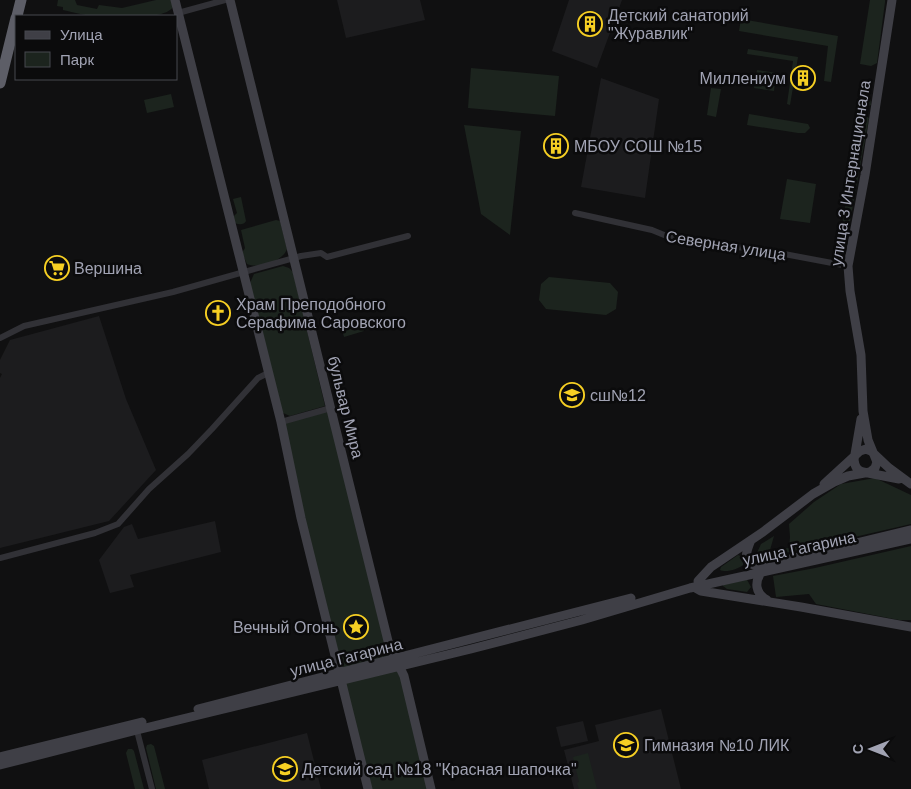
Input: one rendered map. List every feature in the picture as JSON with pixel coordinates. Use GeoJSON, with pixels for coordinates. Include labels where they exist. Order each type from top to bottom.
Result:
{"type":"FeatureCollection","features":[{"type":"Feature","properties":{"kind":"highway"},"geometry":{"type":"LineString","coordinates":[[17,15],[21,0]]}},
{"type":"Feature","properties":{"kind":"highway"},"geometry":{"type":"LineString","coordinates":[[0,83],[15,21]]}},
{"type":"Feature","properties":{"kind":"main road"},"geometry":{"type":"LineString","coordinates":[[175,0],[281,422],[301,518],[368,789]]}},
{"type":"Feature","properties":{"kind":"main road","name":"бульвар Мира"},"geometry":{"type":"LineString","coordinates":[[230,0],[292,258],[389,645],[399,663],[431,789]]}},
{"type":"Feature","properties":{"kind":"main road","name":"улица 3 Интернационала"},"geometry":{"type":"LineString","coordinates":[[876,455],[868,440],[863,411],[861,354],[850,291],[848,266],[865,175],[892,0]]}},
{"type":"Feature","properties":{"kind":"main road","name":"улица 3 Интернационала"},"geometry":{"type":"LineString","coordinates":[[855,455],[863,411]]}},
{"type":"Feature","properties":{"kind":"main road"},"geometry":{"type":"LineString","coordinates":[[902,480],[872,451],[866,449],[855,455],[855,466],[858,470],[902,480],[911,484]]}},
{"type":"Feature","properties":{"kind":"main road","name":"улица Гагарина"},"geometry":{"type":"LineString","coordinates":[[696,584],[712,567],[813,494],[855,455]]}},
{"type":"Feature","properties":{"kind":"main road"},"geometry":{"type":"LineString","coordinates":[[863,472],[870,472],[875,468],[877,462],[876,455]]}},
{"type":"Feature","properties":{"kind":"main road","name":"улица Гагарина"},"geometry":{"type":"LineString","coordinates":[[813,494],[834,482],[863,472]]}},
{"type":"Feature","properties":{"kind":"main road","name":"улица Гагарина"},"geometry":{"type":"LineString","coordinates":[[0,756],[136,727],[582,620],[696,584],[911,530]]}},
{"type":"Feature","properties":{"kind":"main road","name":"улица Гагарина"},"geometry":{"type":"LineString","coordinates":[[761,569],[808,563],[911,539]]}},
{"type":"Feature","properties":{"kind":"main road"},"geometry":{"type":"LineString","coordinates":[[751,540],[748,547],[748,562],[752,566],[761,569],[758,578],[758,590],[761,597],[770,602]]}},
{"type":"Feature","properties":{"kind":"main road"},"geometry":{"type":"LineString","coordinates":[[696,584],[701,591],[911,628]]}},
{"type":"Feature","properties":{"kind":"main road","name":"улица Гагарина"},"geometry":{"type":"LineString","coordinates":[[0,765],[136,727]]}},
{"type":"Feature","properties":{"kind":"street"},"geometry":{"type":"LineString","coordinates":[[178,13],[225,0]]}},
{"type":"Feature","properties":{"kind":"street","name":"Северная улица"},"geometry":{"type":"LineString","coordinates":[[575,213],[652,230],[684,241],[763,250],[848,266]]}},
{"type":"Feature","properties":{"kind":"street"},"geometry":{"type":"LineString","coordinates":[[0,338],[24,326],[173,292],[292,258],[321,252],[327,257],[408,236]]}},
{"type":"Feature","properties":{"kind":"street"},"geometry":{"type":"LineString","coordinates":[[0,558],[95,533],[118,524],[149,489],[200,442],[258,378],[268,374]]}},
{"type":"Feature","properties":{"kind":"street"},"geometry":{"type":"LineString","coordinates":[[281,422],[331,408]]}},
{"type":"Feature","properties":{"kind":"street"},"geometry":{"type":"LineString","coordinates":[[136,727],[152,789]]}},
{"type":"Feature","properties":{"kind":"shaded area"},"geometry":{"type":"Polygon","coordinates":[[[337,0],[420,0],[425,20],[346,38],[337,0]]]}},
{"type":"Feature","properties":{"kind":"shaded area"},"geometry":{"type":"Polygon","coordinates":[[[569,0],[622,0],[597,68],[552,51],[569,0]]]}},
{"type":"Feature","properties":{"kind":"shaded area"},"geometry":{"type":"Polygon","coordinates":[[[601,78],[659,99],[645,198],[581,187],[601,78]]]}},
{"type":"Feature","properties":{"kind":"shaded area"},"geometry":{"type":"Polygon","coordinates":[[[99,316],[126,399],[156,470],[109,521],[0,548],[0,378],[2,374],[0,373],[0,360],[10,340],[99,316]]]}},
{"type":"Feature","properties":{"kind":"shaded area"},"geometry":{"type":"Polygon","coordinates":[[[215,521],[221,552],[130,575],[134,587],[110,593],[99,560],[124,527],[132,524],[138,539],[215,521]]]}},
{"type":"Feature","properties":{"kind":"shaded area","name":"Гимназия №10 ЛИК"},"geometry":{"type":"Polygon","coordinates":[[[661,709],[681,789],[574,789],[564,750],[599,741],[595,725],[661,709]]]}},
{"type":"Feature","properties":{"kind":"shaded area"},"geometry":{"type":"Polygon","coordinates":[[[583,721],[588,741],[561,747],[556,727],[583,721]]]}},
{"type":"Feature","properties":{"kind":"shaded area","name":"Детский сад №18 \"Красная шапочка\""},"geometry":{"type":"Polygon","coordinates":[[[307,733],[321,789],[209,789],[202,760],[307,733]]]}},
{"type":"Feature","properties":{"kind":"green space"},"geometry":{"type":"Polygon","coordinates":[[[58,0],[75,0],[77,5],[97,9],[99,5],[122,8],[156,0],[171,0],[173,7],[168,11],[154,15],[88,15],[63,10],[63,7],[57,6],[58,0]]]}},
{"type":"Feature","properties":{"kind":"green space"},"geometry":{"type":"Polygon","coordinates":[[[870,0],[885,0],[877,63],[871,66],[860,64],[870,0]]]}},
{"type":"Feature","properties":{"kind":"green space"},"geometry":{"type":"Polygon","coordinates":[[[741,19],[838,36],[831,82],[824,81],[828,46],[739,31],[741,19]]]}},
{"type":"Feature","properties":{"kind":"green space"},"geometry":{"type":"Polygon","coordinates":[[[748,49],[798,57],[790,105],[787,104],[793,61],[747,54],[748,49]]]}},
{"type":"Feature","properties":{"kind":"green space"},"geometry":{"type":"Polygon","coordinates":[[[471,68],[559,76],[555,116],[468,108],[471,68]]]}},
{"type":"Feature","properties":{"kind":"green space"},"geometry":{"type":"Polygon","coordinates":[[[757,70],[777,73],[776,81],[756,78],[757,70]]]}},
{"type":"Feature","properties":{"kind":"green space"},"geometry":{"type":"Polygon","coordinates":[[[756,79],[775,82],[774,91],[754,88],[756,79]]]}},
{"type":"Feature","properties":{"kind":"green space"},"geometry":{"type":"Polygon","coordinates":[[[711,88],[721,89],[716,117],[707,115],[711,88]]]}},
{"type":"Feature","properties":{"kind":"green space"},"geometry":{"type":"Polygon","coordinates":[[[171,94],[174,107],[147,113],[144,100],[171,94]]]}},
{"type":"Feature","properties":{"kind":"green space"},"geometry":{"type":"Polygon","coordinates":[[[863,94],[870,98],[871,105],[865,107],[864,115],[869,118],[844,254],[843,257],[837,259],[863,94]]]}},
{"type":"Feature","properties":{"kind":"green space"},"geometry":{"type":"Polygon","coordinates":[[[749,114],[808,124],[810,128],[805,133],[798,133],[747,125],[749,114]]]}},
{"type":"Feature","properties":{"kind":"green space"},"geometry":{"type":"Polygon","coordinates":[[[464,125],[521,131],[510,235],[481,214],[464,125]]]}},
{"type":"Feature","properties":{"kind":"green space"},"geometry":{"type":"Polygon","coordinates":[[[787,179],[816,184],[810,223],[780,219],[787,179]]]}},
{"type":"Feature","properties":{"kind":"green space"},"geometry":{"type":"Polygon","coordinates":[[[241,197],[246,221],[240,224],[235,223],[233,217],[237,213],[233,199],[241,197]]]}},
{"type":"Feature","properties":{"kind":"green space"},"geometry":{"type":"Polygon","coordinates":[[[276,220],[280,221],[287,249],[285,253],[276,260],[264,265],[247,264],[242,253],[245,248],[241,230],[276,220]]]}},
{"type":"Feature","properties":{"kind":"green space"},"geometry":{"type":"Polygon","coordinates":[[[283,266],[293,272],[325,406],[290,416],[281,412],[250,283],[254,274],[283,266]]]}},
{"type":"Feature","properties":{"kind":"green space"},"geometry":{"type":"Polygon","coordinates":[[[549,277],[610,283],[618,292],[616,309],[606,315],[546,309],[539,300],[541,284],[549,277]]]}},
{"type":"Feature","properties":{"kind":"green space"},"geometry":{"type":"Polygon","coordinates":[[[360,317],[364,331],[344,337],[340,322],[360,317]]]}},
{"type":"Feature","properties":{"kind":"green space"},"geometry":{"type":"Polygon","coordinates":[[[331,408],[389,645],[399,663],[431,789],[368,789],[281,422],[331,408]]]}},
{"type":"Feature","properties":{"kind":"green space"},"geometry":{"type":"Polygon","coordinates":[[[875,478],[911,495],[911,524],[759,559],[756,555],[761,544],[774,536],[770,550],[789,548],[789,524],[814,502],[841,484],[875,478]]]}},
{"type":"Feature","properties":{"kind":"green space"},"geometry":{"type":"Polygon","coordinates":[[[911,546],[911,620],[899,620],[816,604],[809,594],[776,597],[773,576],[911,546]]]}},
{"type":"Feature","properties":{"kind":"green space"},"geometry":{"type":"Polygon","coordinates":[[[738,555],[743,557],[743,565],[732,570],[720,570],[721,567],[738,555]]]}},
{"type":"Feature","properties":{"kind":"green space"},"geometry":{"type":"Polygon","coordinates":[[[746,578],[751,587],[747,592],[727,589],[723,586],[723,584],[746,578]]]}},
{"type":"Feature","properties":{"kind":"green space"},"geometry":{"type":"Polygon","coordinates":[[[151,744],[154,746],[165,789],[156,789],[146,748],[147,745],[151,744]]]}},
{"type":"Feature","properties":{"kind":"green space"},"geometry":{"type":"Polygon","coordinates":[[[128,749],[134,751],[144,789],[135,789],[126,753],[128,749]]]}},
{"type":"Feature","properties":{"kind":"green space"},"geometry":{"type":"Polygon","coordinates":[[[588,753],[597,789],[579,789],[573,757],[588,753]]]}},
{"type":"Feature","properties":{"kind":"place","name":"Детский санаторий \"Журавлик\""},"geometry":{"type":"Point","coordinates":[590,24]}},
{"type":"Feature","properties":{"kind":"place","name":"Миллениум"},"geometry":{"type":"Point","coordinates":[803,78]}},
{"type":"Feature","properties":{"kind":"place","name":"МБОУ СОШ №15"},"geometry":{"type":"Point","coordinates":[556,146]}},
{"type":"Feature","properties":{"kind":"place","name":"Вершина"},"geometry":{"type":"Point","coordinates":[57,268]}},
{"type":"Feature","properties":{"kind":"place","name":"Храм Преподобного Серафима Саровского"},"geometry":{"type":"Point","coordinates":[218,313]}},
{"type":"Feature","properties":{"kind":"place","name":"сш№12"},"geometry":{"type":"Point","coordinates":[572,395]}},
{"type":"Feature","properties":{"kind":"place","name":"Вечный Огонь"},"geometry":{"type":"Point","coordinates":[356,627]}},
{"type":"Feature","properties":{"kind":"place","name":"Гимназия №10 ЛИК"},"geometry":{"type":"Point","coordinates":[626,745]}},
{"type":"Feature","properties":{"kind":"place","name":"Детский сад №18 \"Красная шапочка\""},"geometry":{"type":"Point","coordinates":[285,769]}}]}
